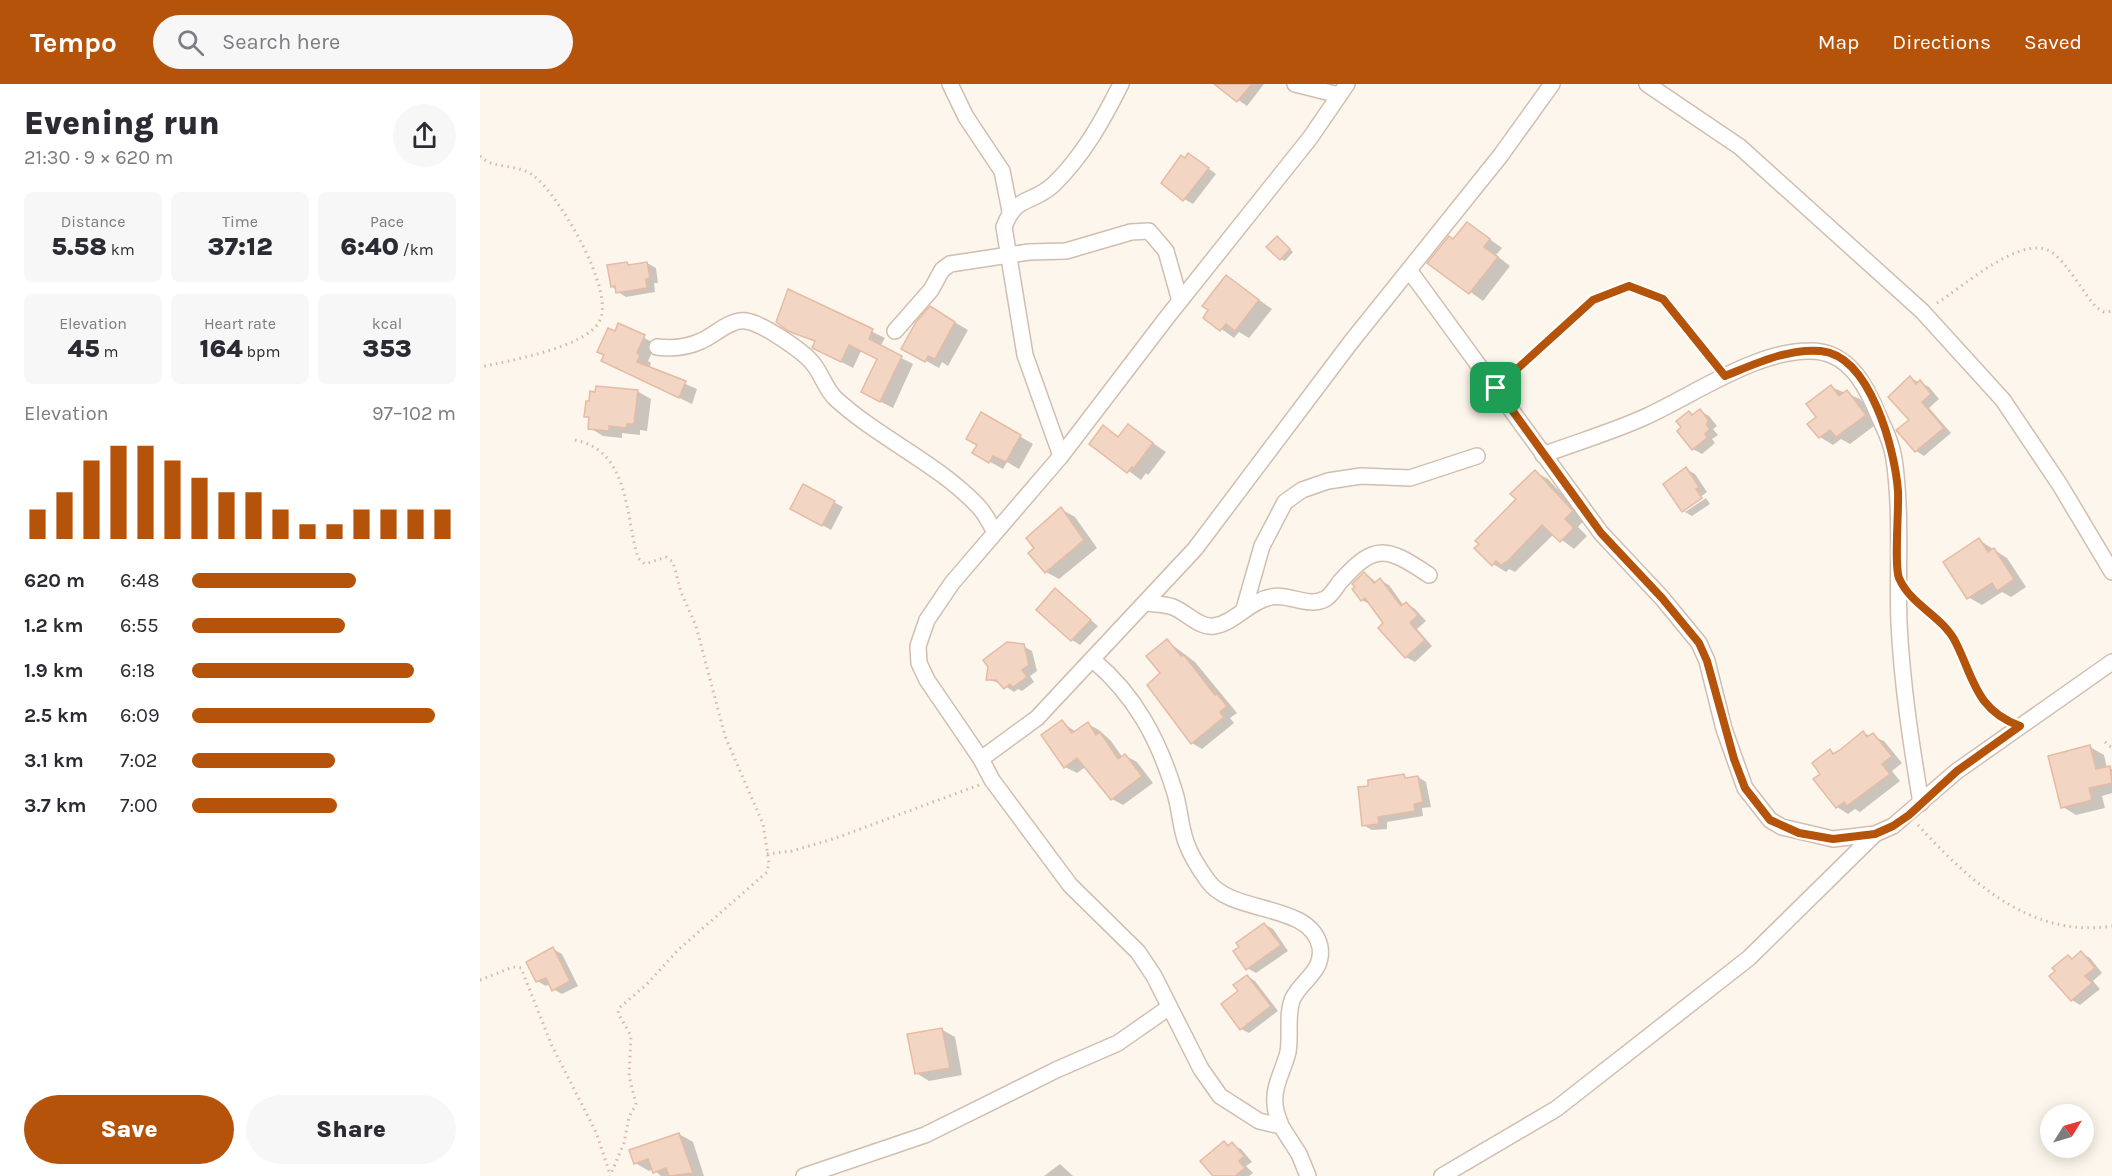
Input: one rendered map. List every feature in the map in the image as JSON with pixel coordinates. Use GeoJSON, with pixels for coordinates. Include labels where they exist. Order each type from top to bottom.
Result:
{"type":"FeatureCollection","features":[{"type":"Feature","properties":{"kind":"street"},"geometry":{"type":"LineString","coordinates":[[950,84],[966,117],[1002,171],[1010,211]]}},
{"type":"Feature","properties":{"kind":"street"},"geometry":{"type":"LineString","coordinates":[[1061,456],[1024,355],[1004,227],[1010,211],[1019,203],[1039,195],[1053,184],[1075,159],[1100,125],[1121,84]]}},
{"type":"Feature","properties":{"kind":"street"},"geometry":{"type":"LineString","coordinates":[[1281,1126],[1259,1121],[1220,1096],[1201,1069],[1168,1008],[1154,976],[1138,952],[1070,885],[992,780],[981,759],[927,680],[919,663],[918,646],[927,620],[946,592],[1061,456],[1180,301],[1310,138],[1343,89],[1295,84]]}},
{"type":"Feature","properties":{"kind":"street"},"geometry":{"type":"LineString","coordinates":[[981,759],[1037,718],[1195,549],[1351,342],[1501,155],[1552,84]]}},
{"type":"Feature","properties":{"kind":"street"},"geometry":{"type":"LineString","coordinates":[[1647,84],[1740,147],[1876,266],[1922,311],[2003,400],[2060,484],[2112,572]]}},
{"type":"Feature","properties":{"kind":"street"},"geometry":{"type":"LineString","coordinates":[[895,331],[950,264],[1007,255],[1066,251],[1120,235],[1149,231],[1166,251],[1180,301]]}},
{"type":"Feature","properties":{"kind":"street"},"geometry":{"type":"LineString","coordinates":[[1409,270],[1601,533],[1662,598],[1699,643],[1707,661],[1734,759],[1745,788],[1770,820],[1799,833],[1833,839],[1875,834],[1893,826],[1909,815],[1957,771],[2112,662]]}},
{"type":"Feature","properties":{"kind":"street"},"geometry":{"type":"LineString","coordinates":[[657,347],[675,349],[701,341],[733,323],[745,320],[756,324],[800,350],[814,363],[833,396],[868,427],[918,459],[979,506],[995,532]]}},
{"type":"Feature","properties":{"kind":"street"},"geometry":{"type":"LineString","coordinates":[[1543,455],[1644,417],[1725,376],[1766,360],[1807,350],[1825,351],[1837,357],[1861,378],[1889,437],[1894,457],[1898,492],[1898,576],[1906,712],[1921,803]]}},
{"type":"Feature","properties":{"kind":"street"},"geometry":{"type":"LineString","coordinates":[[1244,609],[1262,546],[1285,502],[1302,490],[1361,476],[1410,478],[1477,456]]}},
{"type":"Feature","properties":{"kind":"street"},"geometry":{"type":"LineString","coordinates":[[1146,603],[1173,607],[1205,626],[1223,623],[1257,601],[1274,596],[1312,603],[1327,599],[1358,562],[1375,552],[1392,554],[1429,575]]}},
{"type":"Feature","properties":{"kind":"street"},"geometry":{"type":"LineString","coordinates":[[1093,660],[1115,678],[1149,725],[1174,791],[1186,842],[1218,894],[1232,900],[1280,912],[1311,931],[1318,941],[1319,962],[1313,974],[1293,998],[1288,1051],[1275,1105],[1281,1126],[1299,1154],[1308,1176]]}},
{"type":"Feature","properties":{"kind":"street"},"geometry":{"type":"LineString","coordinates":[[1442,1176],[1556,1109],[1749,958],[1875,834]]}},
{"type":"Feature","properties":{"kind":"street"},"geometry":{"type":"LineString","coordinates":[[804,1176],[925,1135],[1056,1070],[1118,1043],[1168,1008]]}},
{"type":"Feature","properties":{"kind":"path"},"geometry":{"type":"LineString","coordinates":[[480,156],[489,164],[520,168],[545,185],[579,235],[592,266],[603,312],[599,323],[585,336],[536,353],[480,367]]}},
{"type":"Feature","properties":{"kind":"path"},"geometry":{"type":"LineString","coordinates":[[1922,311],[2009,255],[2032,247],[2043,247],[2055,255],[2096,307],[2104,312],[2112,310]]}},
{"type":"Feature","properties":{"kind":"path"},"geometry":{"type":"LineString","coordinates":[[1496,388],[1593,300],[1629,286],[1663,299],[1725,376]]}},
{"type":"Feature","properties":{"kind":"path"},"geometry":{"type":"LineString","coordinates":[[575,440],[600,449],[613,468],[622,485],[638,558],[645,564],[666,557],[673,562],[681,592],[696,626],[725,736],[763,824],[769,863],[767,872],[678,950],[646,985],[619,1008],[618,1013],[631,1036],[629,1076],[636,1104],[629,1117],[624,1143],[610,1175]]}},
{"type":"Feature","properties":{"kind":"path"},"geometry":{"type":"LineString","coordinates":[[1898,576],[1909,594],[1954,639],[1967,672],[1983,701],[1998,716],[2020,726]]}},
{"type":"Feature","properties":{"kind":"path"},"geometry":{"type":"LineString","coordinates":[[2104,742],[2112,748]]}},
{"type":"Feature","properties":{"kind":"path"},"geometry":{"type":"LineString","coordinates":[[767,854],[792,851],[836,838],[992,780]]}},
{"type":"Feature","properties":{"kind":"path"},"geometry":{"type":"LineString","coordinates":[[1909,815],[1956,867],[1991,894],[2026,914],[2056,925],[2112,926]]}},
{"type":"Feature","properties":{"kind":"path"},"geometry":{"type":"LineString","coordinates":[[480,980],[513,967],[521,968],[552,1046],[596,1132],[610,1175]]}},
{"type":"Feature","properties":{"kind":"building"},"geometry":{"type":"Polygon","coordinates":[[[1214,84],[1252,84],[1237,102],[1214,84]]]}},
{"type":"Feature","properties":{"kind":"building"},"geometry":{"type":"Polygon","coordinates":[[[1188,153],[1209,168],[1183,201],[1161,183],[1181,155],[1185,158],[1188,153]]]}},
{"type":"Feature","properties":{"kind":"building"},"geometry":{"type":"Polygon","coordinates":[[[1467,222],[1490,239],[1484,247],[1498,257],[1469,294],[1427,263],[1449,236],[1453,239],[1467,222]]]}},
{"type":"Feature","properties":{"kind":"building"},"geometry":{"type":"Polygon","coordinates":[[[1277,236],[1290,249],[1280,260],[1266,247],[1277,236]]]}},
{"type":"Feature","properties":{"kind":"building"},"geometry":{"type":"Polygon","coordinates":[[[627,262],[628,265],[647,262],[650,278],[646,279],[647,288],[616,293],[615,286],[611,287],[607,265],[627,262]]]}},
{"type":"Feature","properties":{"kind":"building"},"geometry":{"type":"Polygon","coordinates":[[[1226,275],[1259,300],[1235,331],[1226,324],[1220,331],[1203,318],[1208,310],[1202,306],[1226,275]]]}},
{"type":"Feature","properties":{"kind":"building"},"geometry":{"type":"Polygon","coordinates":[[[788,289],[873,329],[869,339],[902,356],[880,402],[861,392],[877,359],[849,345],[841,362],[812,348],[815,341],[788,331],[776,322],[788,289]]]}},
{"type":"Feature","properties":{"kind":"building"},"geometry":{"type":"Polygon","coordinates":[[[930,306],[955,322],[935,359],[928,356],[925,362],[901,349],[916,322],[930,306]]]}},
{"type":"Feature","properties":{"kind":"building"},"geometry":{"type":"Polygon","coordinates":[[[618,323],[645,335],[637,353],[640,355],[637,362],[686,381],[679,398],[601,361],[604,355],[597,352],[608,328],[615,331],[618,323]]]}},
{"type":"Feature","properties":{"kind":"building"},"geometry":{"type":"Polygon","coordinates":[[[1910,376],[1916,384],[1920,380],[1931,394],[1922,402],[1944,428],[1915,452],[1896,430],[1909,420],[1888,397],[1910,376]]]}},
{"type":"Feature","properties":{"kind":"building"},"geometry":{"type":"Polygon","coordinates":[[[1831,385],[1839,396],[1847,390],[1866,415],[1836,437],[1830,430],[1819,438],[1807,424],[1816,417],[1806,404],[1831,385]]]}},
{"type":"Feature","properties":{"kind":"building"},"geometry":{"type":"Polygon","coordinates":[[[596,386],[638,390],[634,424],[627,424],[626,428],[609,426],[609,431],[588,429],[589,417],[584,417],[586,401],[589,401],[590,391],[595,392],[596,386]]]}},
{"type":"Feature","properties":{"kind":"building"},"geometry":{"type":"Polygon","coordinates":[[[1700,409],[1709,421],[1706,424],[1710,429],[1705,434],[1707,438],[1692,450],[1677,431],[1681,427],[1676,421],[1689,411],[1692,415],[1700,409]]]}},
{"type":"Feature","properties":{"kind":"building"},"geometry":{"type":"Polygon","coordinates":[[[981,412],[1021,435],[1006,462],[993,456],[989,463],[972,453],[977,445],[966,439],[981,412]]]}},
{"type":"Feature","properties":{"kind":"building"},"geometry":{"type":"Polygon","coordinates":[[[1128,424],[1153,443],[1134,468],[1132,467],[1127,473],[1089,444],[1103,425],[1118,437],[1128,424]]]}},
{"type":"Feature","properties":{"kind":"building"},"geometry":{"type":"Polygon","coordinates":[[[1686,467],[1699,487],[1696,489],[1702,498],[1682,512],[1663,484],[1686,467]]]}},
{"type":"Feature","properties":{"kind":"building"},"geometry":{"type":"Polygon","coordinates":[[[1535,470],[1573,511],[1565,519],[1574,528],[1560,542],[1542,525],[1508,561],[1501,565],[1496,561],[1492,566],[1474,548],[1479,544],[1475,541],[1516,499],[1510,494],[1535,470]]]}},
{"type":"Feature","properties":{"kind":"building"},"geometry":{"type":"Polygon","coordinates":[[[803,484],[835,501],[822,526],[790,509],[803,484]]]}},
{"type":"Feature","properties":{"kind":"building"},"geometry":{"type":"Polygon","coordinates":[[[1061,507],[1084,540],[1045,573],[1028,553],[1034,548],[1026,538],[1061,507]]]}},
{"type":"Feature","properties":{"kind":"building"},"geometry":{"type":"Polygon","coordinates":[[[1979,538],[1988,552],[1994,548],[2014,579],[1997,591],[1992,583],[1967,599],[1943,562],[1979,538]]]}},
{"type":"Feature","properties":{"kind":"building"},"geometry":{"type":"Polygon","coordinates":[[[1364,572],[1374,583],[1380,578],[1401,606],[1406,602],[1418,615],[1410,623],[1425,640],[1405,658],[1378,628],[1383,623],[1365,598],[1361,601],[1352,589],[1355,587],[1352,584],[1364,572]]]}},
{"type":"Feature","properties":{"kind":"building"},"geometry":{"type":"Polygon","coordinates":[[[1055,588],[1091,620],[1071,641],[1036,610],[1055,588]]]}},
{"type":"Feature","properties":{"kind":"building"},"geometry":{"type":"Polygon","coordinates":[[[1167,639],[1181,656],[1184,655],[1215,695],[1217,694],[1227,706],[1220,712],[1224,717],[1191,744],[1147,685],[1160,673],[1146,656],[1167,639]]]}},
{"type":"Feature","properties":{"kind":"building"},"geometry":{"type":"Polygon","coordinates":[[[1007,642],[1024,644],[1029,665],[1022,670],[1027,677],[1013,687],[1010,684],[1004,689],[996,680],[986,680],[988,667],[983,660],[1007,642]]]}},
{"type":"Feature","properties":{"kind":"building"},"geometry":{"type":"Polygon","coordinates":[[[1062,720],[1072,733],[1088,722],[1096,735],[1100,732],[1118,759],[1125,754],[1142,776],[1111,800],[1077,758],[1064,768],[1041,735],[1062,720]]]}},
{"type":"Feature","properties":{"kind":"building"},"geometry":{"type":"Polygon","coordinates":[[[1863,731],[1867,737],[1873,733],[1892,756],[1882,764],[1890,774],[1847,806],[1844,802],[1836,808],[1813,779],[1820,774],[1812,763],[1830,749],[1833,754],[1840,750],[1863,731]]]}},
{"type":"Feature","properties":{"kind":"building"},"geometry":{"type":"Polygon","coordinates":[[[2090,745],[2096,769],[2110,766],[2112,783],[2089,788],[2092,800],[2061,808],[2048,756],[2090,745]]]}},
{"type":"Feature","properties":{"kind":"building"},"geometry":{"type":"Polygon","coordinates":[[[1404,774],[1405,778],[1418,776],[1423,802],[1414,804],[1415,811],[1378,817],[1379,824],[1362,826],[1358,787],[1368,786],[1368,780],[1404,774]]]}},
{"type":"Feature","properties":{"kind":"building"},"geometry":{"type":"Polygon","coordinates":[[[1264,923],[1281,945],[1246,970],[1233,951],[1239,947],[1236,943],[1264,923]]]}},
{"type":"Feature","properties":{"kind":"building"},"geometry":{"type":"Polygon","coordinates":[[[553,947],[570,981],[552,991],[546,978],[536,982],[526,962],[553,947]]]}},
{"type":"Feature","properties":{"kind":"building"},"geometry":{"type":"Polygon","coordinates":[[[2081,951],[2095,968],[2085,976],[2092,983],[2071,1001],[2049,976],[2055,971],[2052,968],[2068,955],[2072,959],[2081,951]]]}},
{"type":"Feature","properties":{"kind":"building"},"geometry":{"type":"Polygon","coordinates":[[[1247,975],[1271,1006],[1240,1030],[1221,1004],[1238,991],[1233,985],[1247,975]]]}},
{"type":"Feature","properties":{"kind":"building"},"geometry":{"type":"Polygon","coordinates":[[[942,1028],[950,1068],[915,1074],[907,1034],[942,1028]]]}},
{"type":"Feature","properties":{"kind":"building"},"geometry":{"type":"Polygon","coordinates":[[[679,1133],[693,1173],[669,1176],[666,1168],[653,1173],[648,1159],[634,1164],[629,1150],[679,1133]]]}},
{"type":"Feature","properties":{"kind":"building"},"geometry":{"type":"Polygon","coordinates":[[[1224,1141],[1228,1146],[1232,1142],[1244,1156],[1239,1161],[1245,1168],[1235,1176],[1213,1176],[1200,1161],[1224,1141]]]}},
{"type":"Feature","properties":{"kind":"route"},"geometry":{"type":"LineString","coordinates":[[1629,286],[1663,299],[1725,376],[1766,360],[1807,350],[1825,351],[1837,357],[1861,378],[1889,437],[1898,492],[1898,576],[1909,594],[1945,627],[1954,639],[1967,672],[1983,701],[1998,716],[2020,726],[1957,771],[1909,815],[1875,834],[1833,839],[1799,833],[1770,820],[1745,788],[1724,729],[1707,661],[1699,643],[1662,598],[1601,533],[1496,388],[1593,300],[1629,286]]}}]}
